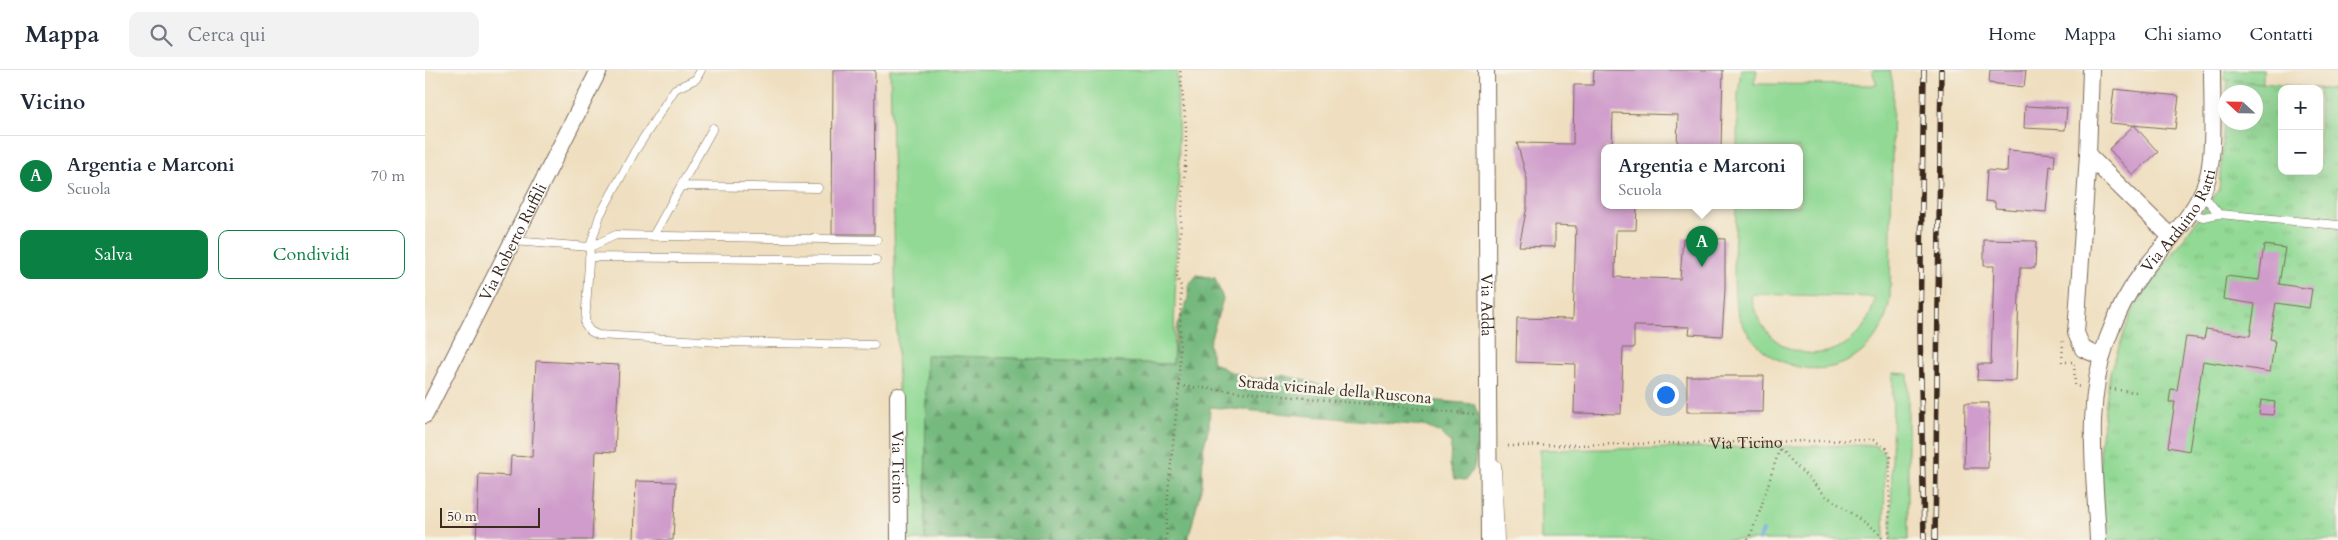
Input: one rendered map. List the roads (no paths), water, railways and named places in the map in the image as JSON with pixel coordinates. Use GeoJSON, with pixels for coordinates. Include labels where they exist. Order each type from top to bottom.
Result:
{"type":"FeatureCollection","features":[{"type":"Feature","properties":{"kind":"street","name":"Via Roberto Ruffili"},"geometry":{"type":"LineString","coordinates":[[425,415],[599,70]]}},
{"type":"Feature","properties":{"kind":"street","name":"Via Adda"},"geometry":{"type":"LineString","coordinates":[[1486,70],[1489,540]]}},
{"type":"Feature","properties":{"kind":"street"},"geometry":{"type":"LineString","coordinates":[[2091,70],[2088,156],[2075,333],[2083,349],[2102,357]]}},
{"type":"Feature","properties":{"kind":"street","name":"Via Arduino Ratti"},"geometry":{"type":"LineString","coordinates":[[2099,540],[2091,423],[2095,388],[2102,357],[2127,296],[2141,274],[2191,213],[2200,197],[2210,166],[2212,70]]}},
{"type":"Feature","properties":{"kind":"street"},"geometry":{"type":"LineString","coordinates":[[2088,156],[2171,237]]}},
{"type":"Feature","properties":{"kind":"street","name":"Via Ticino"},"geometry":{"type":"LineString","coordinates":[[899,396],[899,540]]}},
{"type":"Feature","properties":{"kind":"lane"},"geometry":{"type":"LineString","coordinates":[[701,70],[696,79],[675,89],[635,151],[600,216],[590,247],[585,324],[590,331],[598,335],[720,342],[874,345]]}},
{"type":"Feature","properties":{"kind":"lane"},"geometry":{"type":"LineString","coordinates":[[653,236],[713,128]]}},
{"type":"Feature","properties":{"kind":"lane"},"geometry":{"type":"LineString","coordinates":[[681,186],[818,188]]}},
{"type":"Feature","properties":{"kind":"lane"},"geometry":{"type":"LineString","coordinates":[[2200,197],[2209,202],[2219,214]]}},
{"type":"Feature","properties":{"kind":"lane"},"geometry":{"type":"LineString","coordinates":[[2191,213],[2203,216],[2219,214],[2338,225]]}},
{"type":"Feature","properties":{"kind":"lane"},"geometry":{"type":"LineString","coordinates":[[513,241],[590,247],[616,235],[877,240]]}},
{"type":"Feature","properties":{"kind":"lane"},"geometry":{"type":"LineString","coordinates":[[589,257],[876,260]]}},
{"type":"Feature","properties":{"kind":"lane"},"geometry":{"type":"LineString","coordinates":[[1489,460],[1497,465],[1500,540]]}},
{"type":"Feature","properties":{"kind":"waterway"},"geometry":{"type":"LineString","coordinates":[[1759,540],[1763,531]]}},
{"type":"Feature","properties":{"kind":"railway"},"geometry":{"type":"LineString","coordinates":[[1924,70],[1920,329],[1924,540]]}},
{"type":"Feature","properties":{"kind":"railway"},"geometry":{"type":"LineString","coordinates":[[1935,540],[1941,70]]}},
{"type":"Feature","properties":{"kind":"place","name":"Argentia e Marconi"},"geometry":{"type":"Point","coordinates":[1702,267]}}]}
